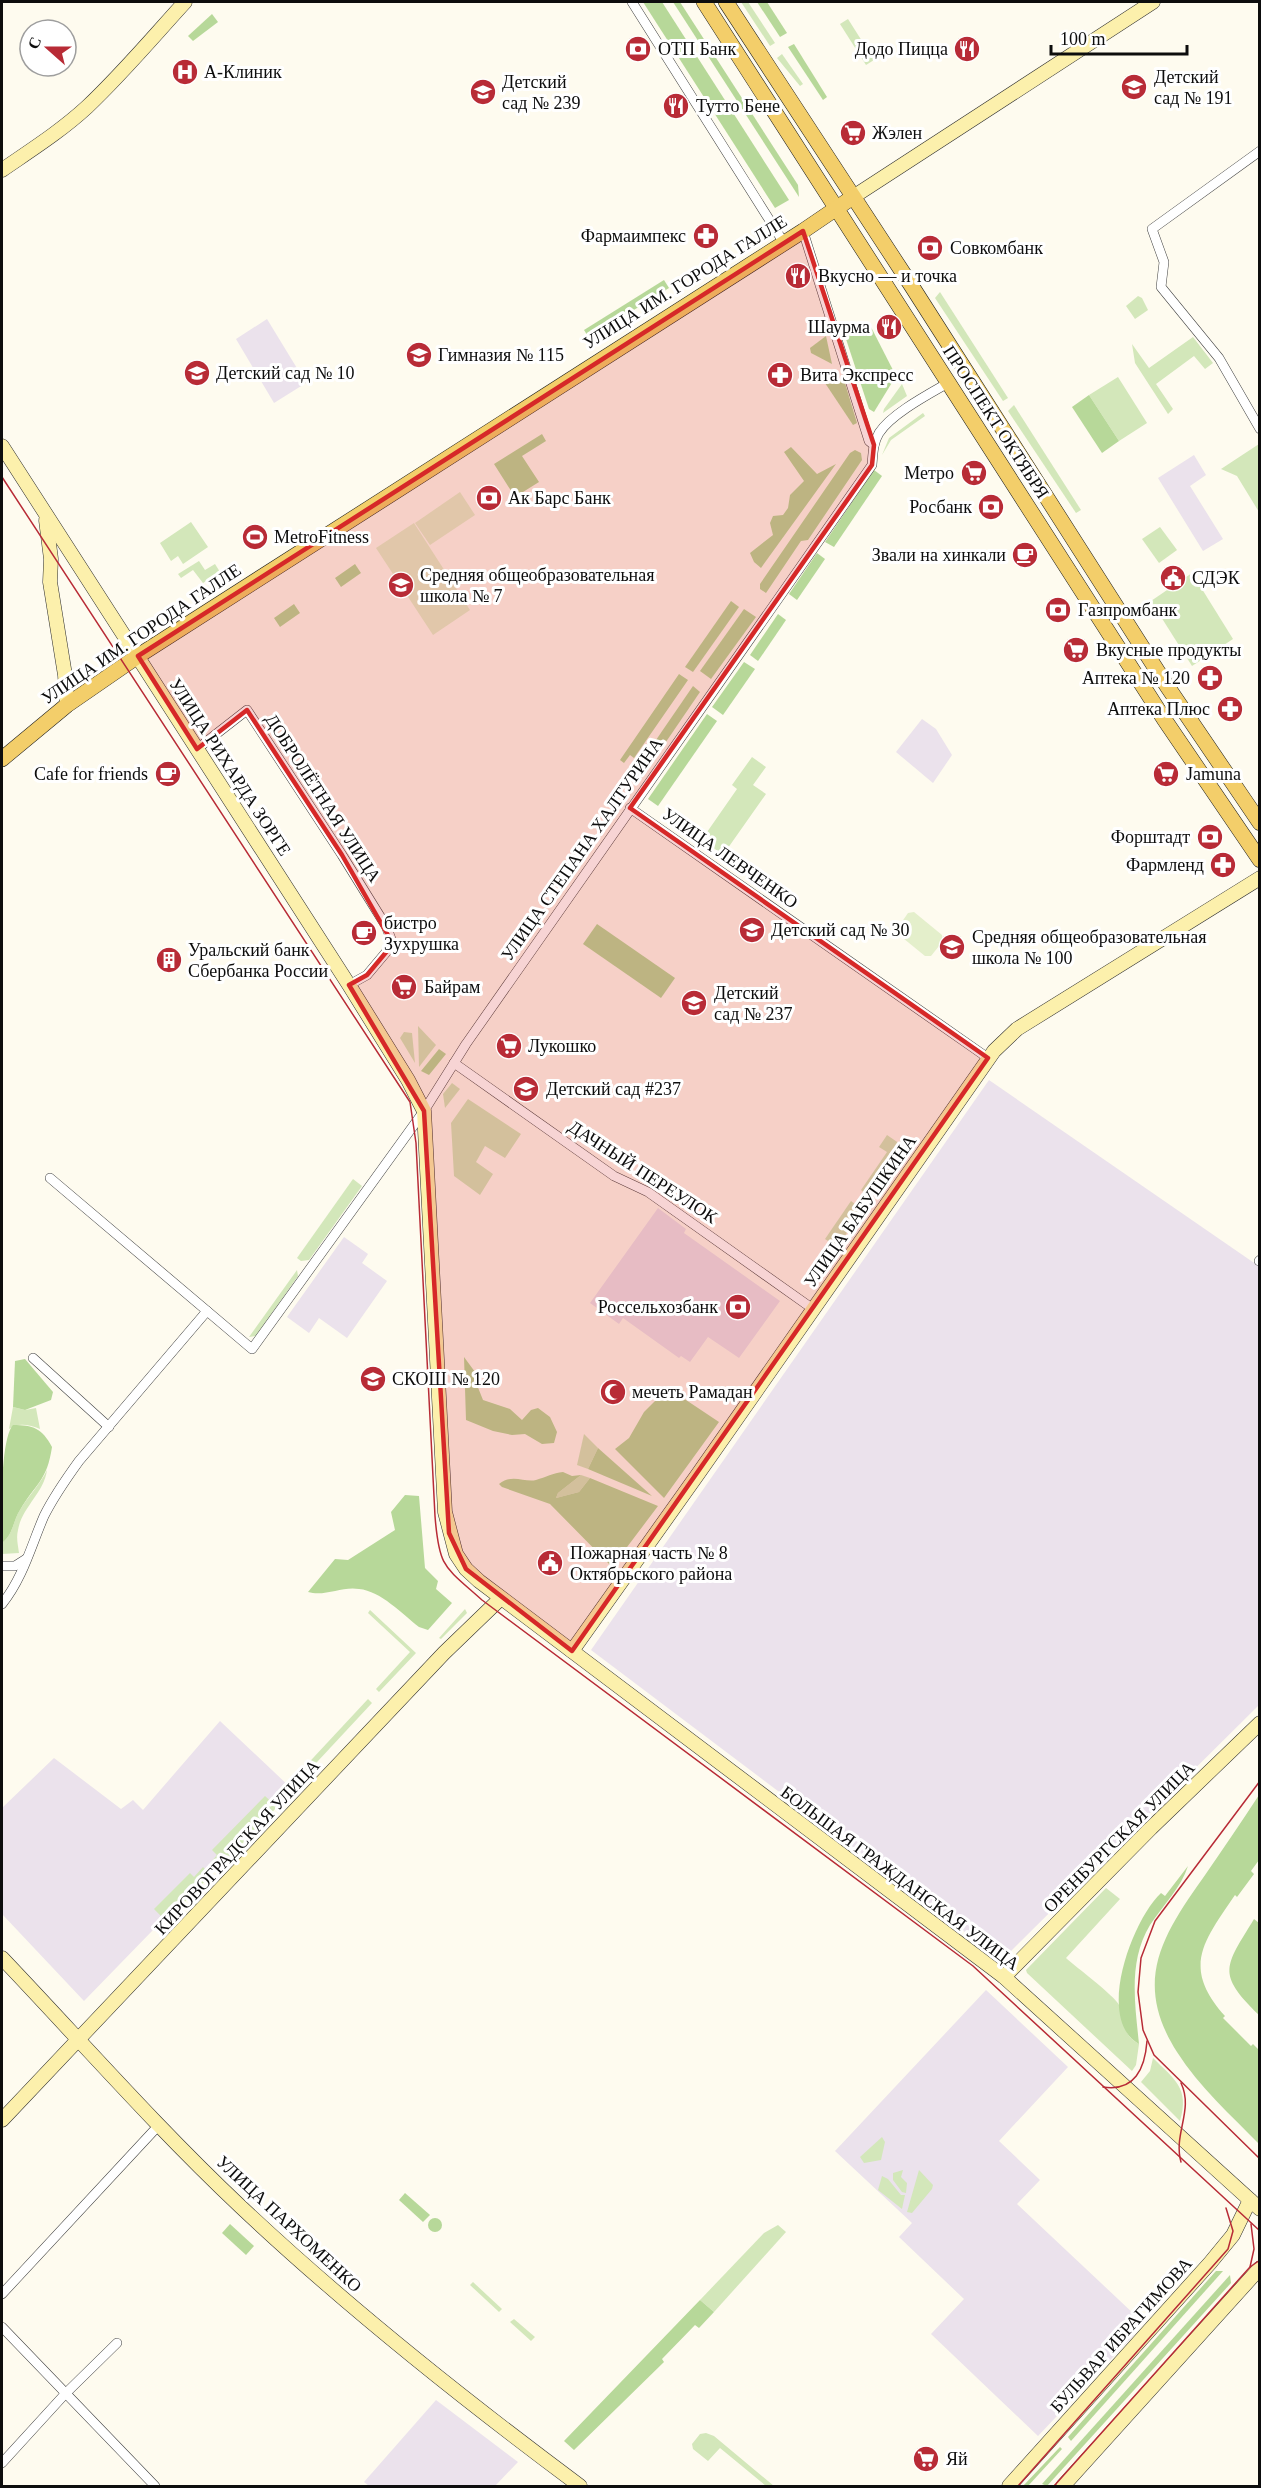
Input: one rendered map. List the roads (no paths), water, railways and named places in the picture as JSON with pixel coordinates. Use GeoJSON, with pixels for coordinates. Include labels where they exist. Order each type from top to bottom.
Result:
{"type":"FeatureCollection","features":[{"type":"Feature","properties":{"kind":"main road"},"geometry":{"type":"LineString","coordinates":[[2,170],[87,107],[129,65],[185,2]]}},
{"type":"Feature","properties":{"kind":"main road","name":"ПРОСПЕКТ ОКТЯБРЯ"},"geometry":{"type":"LineString","coordinates":[[704,2],[1209,787],[1260,860]]}},
{"type":"Feature","properties":{"kind":"main road","name":"ПРОСПЕКТ ОКТЯБРЯ"},"geometry":{"type":"LineString","coordinates":[[726,2],[1227,777],[1260,823]]}},
{"type":"Feature","properties":{"kind":"main road","name":"УЛИЦА ИМ. ГОРОДА ГАЛЛЕ"},"geometry":{"type":"LineString","coordinates":[[2,759],[67,705],[138,656],[803,231],[853,196],[1153,2]]}},
{"type":"Feature","properties":{"kind":"main road"},"geometry":{"type":"LineString","coordinates":[[781,121],[796,112]]}},
{"type":"Feature","properties":{"kind":"main road"},"geometry":{"type":"LineString","coordinates":[[893,296],[911,285]]}},
{"type":"Feature","properties":{"kind":"main road","name":"УЛИЦА РИХАРДА ЗОРГЕ"},"geometry":{"type":"LineString","coordinates":[[2,446],[349,985],[408,1080],[424,1111]]}},
{"type":"Feature","properties":{"kind":"main road"},"geometry":{"type":"LineString","coordinates":[[46,515],[51,559],[50,582],[65,675],[67,705]]}},
{"type":"Feature","properties":{"kind":"main road"},"geometry":{"type":"LineString","coordinates":[[1209,787],[1227,777]]}},
{"type":"Feature","properties":{"kind":"main road","name":"УЛИЦА БАБУШКИНА"},"geometry":{"type":"LineString","coordinates":[[572,1650],[988,1058],[1017,1029],[1260,878]]}},
{"type":"Feature","properties":{"kind":"main road","name":"БОЛЬШАЯ ГРАЖДАНСКАЯ УЛИЦА"},"geometry":{"type":"LineString","coordinates":[[424,1111],[445,1512],[453,1543],[466,1569],[500,1599],[572,1650],[726,1769],[1004,1977],[1255,2205]]}},
{"type":"Feature","properties":{"kind":"main road","name":"КИРОВОГРАДСКАЯ УЛИЦА"},"geometry":{"type":"LineString","coordinates":[[2,2120],[444,1653],[500,1599]]}},
{"type":"Feature","properties":{"kind":"main road","name":"ОРЕНБУРГСКАЯ УЛИЦА"},"geometry":{"type":"LineString","coordinates":[[1004,1977],[1151,1828],[1260,1723]]}},
{"type":"Feature","properties":{"kind":"main road","name":"УЛИЦА ПАРХОМЕНКО"},"geometry":{"type":"LineString","coordinates":[[2,1958],[159,2126],[241,2207],[362,2316],[580,2487]]}},
{"type":"Feature","properties":{"kind":"main road","name":"БУЛЬВАР ИБРАГИМОВА"},"geometry":{"type":"LineString","coordinates":[[1009,2487],[1210,2263],[1255,2205]]}},
{"type":"Feature","properties":{"kind":"main road"},"geometry":{"type":"LineString","coordinates":[[1063,2487],[1260,2268]]}},
{"type":"Feature","properties":{"kind":"street"},"geometry":{"type":"LineString","coordinates":[[632,2],[784,243]]}},
{"type":"Feature","properties":{"kind":"street"},"geometry":{"type":"LineString","coordinates":[[1260,151],[1152,229],[1164,262],[1161,287],[1219,358],[1260,429]]}},
{"type":"Feature","properties":{"kind":"street"},"geometry":{"type":"LineString","coordinates":[[803,231],[869,441],[874,445]]}},
{"type":"Feature","properties":{"kind":"street","name":"УЛИЦА СТЕПАНА ХАЛТУРИНА"},"geometry":{"type":"LineString","coordinates":[[207,1311],[252,1349],[424,1111],[454,1063],[630,808],[872,465],[874,445],[887,424],[948,382]]}},
{"type":"Feature","properties":{"kind":"street","name":"ДОБРОЛЁТНАЯ УЛИЦА"},"geometry":{"type":"LineString","coordinates":[[197,749],[247,710],[386,926],[393,944],[366,975],[349,985]]}},
{"type":"Feature","properties":{"kind":"street","name":"УЛИЦА ЛЕВЧЕНКО"},"geometry":{"type":"LineString","coordinates":[[630,808],[988,1058]]}},
{"type":"Feature","properties":{"kind":"street","name":"ДАЧНЫЙ ПЕРЕУЛОК"},"geometry":{"type":"LineString","coordinates":[[454,1063],[614,1176],[648,1192],[813,1309]]}},
{"type":"Feature","properties":{"kind":"street"},"geometry":{"type":"LineString","coordinates":[[2,1604],[17,1585],[26,1560],[61,1486],[207,1311],[50,1178]]}},
{"type":"Feature","properties":{"kind":"street"},"geometry":{"type":"LineString","coordinates":[[33,1358],[109,1427]]}},
{"type":"Feature","properties":{"kind":"street"},"geometry":{"type":"LineString","coordinates":[[2,1566],[15,1566],[26,1560]]}},
{"type":"Feature","properties":{"kind":"street"},"geometry":{"type":"LineString","coordinates":[[2,2294],[159,2126]]}},
{"type":"Feature","properties":{"kind":"street"},"geometry":{"type":"LineString","coordinates":[[2,2328],[155,2487]]}},
{"type":"Feature","properties":{"kind":"street"},"geometry":{"type":"LineString","coordinates":[[2,2463],[65,2394],[117,2343]]}},
{"type":"Feature","properties":{"kind":"tram line"},"geometry":{"type":"LineString","coordinates":[[2,477],[410,1102],[416,1143],[435,1516],[439,1546],[451,1572],[482,1600],[973,1966],[1260,2231]]}},
{"type":"Feature","properties":{"kind":"tram line"},"geometry":{"type":"LineString","coordinates":[[1260,1781],[1155,1921],[1141,1958],[1138,1992],[1143,2030],[1154,2055],[1260,2159]]}},
{"type":"Feature","properties":{"kind":"tram line"},"geometry":{"type":"LineString","coordinates":[[1103,2087],[1123,2086],[1136,2076],[1144,2060],[1147,2041]]}},
{"type":"Feature","properties":{"kind":"tram line"},"geometry":{"type":"LineString","coordinates":[[1181,2083],[1185,2103],[1179,2142],[1181,2162]]}},
{"type":"Feature","properties":{"kind":"tram line"},"geometry":{"type":"LineString","coordinates":[[1018,2486],[1228,2249],[1233,2231],[1226,2208]]}},
{"type":"Feature","properties":{"kind":"tram line"},"geometry":{"type":"LineString","coordinates":[[1250,2267],[1254,2249],[1251,2224]]}},
{"type":"Feature","properties":{"kind":"tram line"},"geometry":{"type":"LineString","coordinates":[[1054,2486],[1250,2267],[1260,2260]]}},
{"type":"Feature","properties":{"kind":"place","name":"ОТП Банк"},"geometry":{"type":"Point","coordinates":[638,49]}},
{"type":"Feature","properties":{"kind":"place","name":"Додо Пицца"},"geometry":{"type":"Point","coordinates":[967,49]}},
{"type":"Feature","properties":{"kind":"place","name":"А-Клиник"},"geometry":{"type":"Point","coordinates":[185,72]}},
{"type":"Feature","properties":{"kind":"place","name":"Детский сад № 191"},"geometry":{"type":"Point","coordinates":[1134,87]}},
{"type":"Feature","properties":{"kind":"place","name":"Детский сад № 239"},"geometry":{"type":"Point","coordinates":[483,92]}},
{"type":"Feature","properties":{"kind":"place","name":"Тутто Бене"},"geometry":{"type":"Point","coordinates":[676,106]}},
{"type":"Feature","properties":{"kind":"place","name":"Жэлен"},"geometry":{"type":"Point","coordinates":[853,133]}},
{"type":"Feature","properties":{"kind":"place","name":"Фармаимпекс"},"geometry":{"type":"Point","coordinates":[706,236]}},
{"type":"Feature","properties":{"kind":"place","name":"Совкомбанк"},"geometry":{"type":"Point","coordinates":[930,248]}},
{"type":"Feature","properties":{"kind":"place","name":"Вкусно — и точка"},"geometry":{"type":"Point","coordinates":[798,276]}},
{"type":"Feature","properties":{"kind":"place","name":"Шаурма"},"geometry":{"type":"Point","coordinates":[889,327]}},
{"type":"Feature","properties":{"kind":"place","name":"Гимназия № 115"},"geometry":{"type":"Point","coordinates":[419,355]}},
{"type":"Feature","properties":{"kind":"place","name":"Детский сад № 10"},"geometry":{"type":"Point","coordinates":[197,373]}},
{"type":"Feature","properties":{"kind":"place","name":"Вита Экспресс"},"geometry":{"type":"Point","coordinates":[780,375]}},
{"type":"Feature","properties":{"kind":"place","name":"Метро"},"geometry":{"type":"Point","coordinates":[974,473]}},
{"type":"Feature","properties":{"kind":"place","name":"Ак Барс Банк"},"geometry":{"type":"Point","coordinates":[489,498]}},
{"type":"Feature","properties":{"kind":"place","name":"Росбанк"},"geometry":{"type":"Point","coordinates":[991,507]}},
{"type":"Feature","properties":{"kind":"place","name":"MetroFitness"},"geometry":{"type":"Point","coordinates":[255,537]}},
{"type":"Feature","properties":{"kind":"place","name":"Звали на хинкали"},"geometry":{"type":"Point","coordinates":[1025,555]}},
{"type":"Feature","properties":{"kind":"place","name":"СДЭК"},"geometry":{"type":"Point","coordinates":[1173,578]}},
{"type":"Feature","properties":{"kind":"place","name":"Средняя общеобразовательная школа № 7"},"geometry":{"type":"Point","coordinates":[401,585]}},
{"type":"Feature","properties":{"kind":"place","name":"Газпромбанк"},"geometry":{"type":"Point","coordinates":[1058,610]}},
{"type":"Feature","properties":{"kind":"place","name":"Вкусные продукты"},"geometry":{"type":"Point","coordinates":[1076,650]}},
{"type":"Feature","properties":{"kind":"place","name":"Аптека № 120"},"geometry":{"type":"Point","coordinates":[1210,678]}},
{"type":"Feature","properties":{"kind":"place","name":"Аптека Плюс"},"geometry":{"type":"Point","coordinates":[1230,709]}},
{"type":"Feature","properties":{"kind":"place","name":"Cafe for friends"},"geometry":{"type":"Point","coordinates":[168,774]}},
{"type":"Feature","properties":{"kind":"place","name":"Jamuna"},"geometry":{"type":"Point","coordinates":[1166,774]}},
{"type":"Feature","properties":{"kind":"place","name":"Форштадт"},"geometry":{"type":"Point","coordinates":[1210,837]}},
{"type":"Feature","properties":{"kind":"place","name":"Фармленд"},"geometry":{"type":"Point","coordinates":[1223,865]}},
{"type":"Feature","properties":{"kind":"place","name":"Детский сад № 30"},"geometry":{"type":"Point","coordinates":[752,930]}},
{"type":"Feature","properties":{"kind":"place","name":"бистро Зухрушка"},"geometry":{"type":"Point","coordinates":[364,933]}},
{"type":"Feature","properties":{"kind":"place","name":"Средняя общеобразовательная школа № 100"},"geometry":{"type":"Point","coordinates":[952,947]}},
{"type":"Feature","properties":{"kind":"place","name":"Уральский банк Сбербанка России"},"geometry":{"type":"Point","coordinates":[169,960]}},
{"type":"Feature","properties":{"kind":"place","name":"Байрам"},"geometry":{"type":"Point","coordinates":[404,987]}},
{"type":"Feature","properties":{"kind":"place","name":"Детский сад № 237"},"geometry":{"type":"Point","coordinates":[694,1003]}},
{"type":"Feature","properties":{"kind":"place","name":"Лукошко"},"geometry":{"type":"Point","coordinates":[509,1046]}},
{"type":"Feature","properties":{"kind":"place","name":"Детский сад #237"},"geometry":{"type":"Point","coordinates":[526,1089]}},
{"type":"Feature","properties":{"kind":"place","name":"Россельхозбанк"},"geometry":{"type":"Point","coordinates":[738,1307]}},
{"type":"Feature","properties":{"kind":"place","name":"СКОШ № 120"},"geometry":{"type":"Point","coordinates":[373,1379]}},
{"type":"Feature","properties":{"kind":"place","name":"мечеть Рамадан"},"geometry":{"type":"Point","coordinates":[613,1392]}},
{"type":"Feature","properties":{"kind":"place","name":"Пожарная часть № 8 Октябрьского района"},"geometry":{"type":"Point","coordinates":[550,1563]}},
{"type":"Feature","properties":{"kind":"place","name":"Яй"},"geometry":{"type":"Point","coordinates":[926,2459]}}]}
